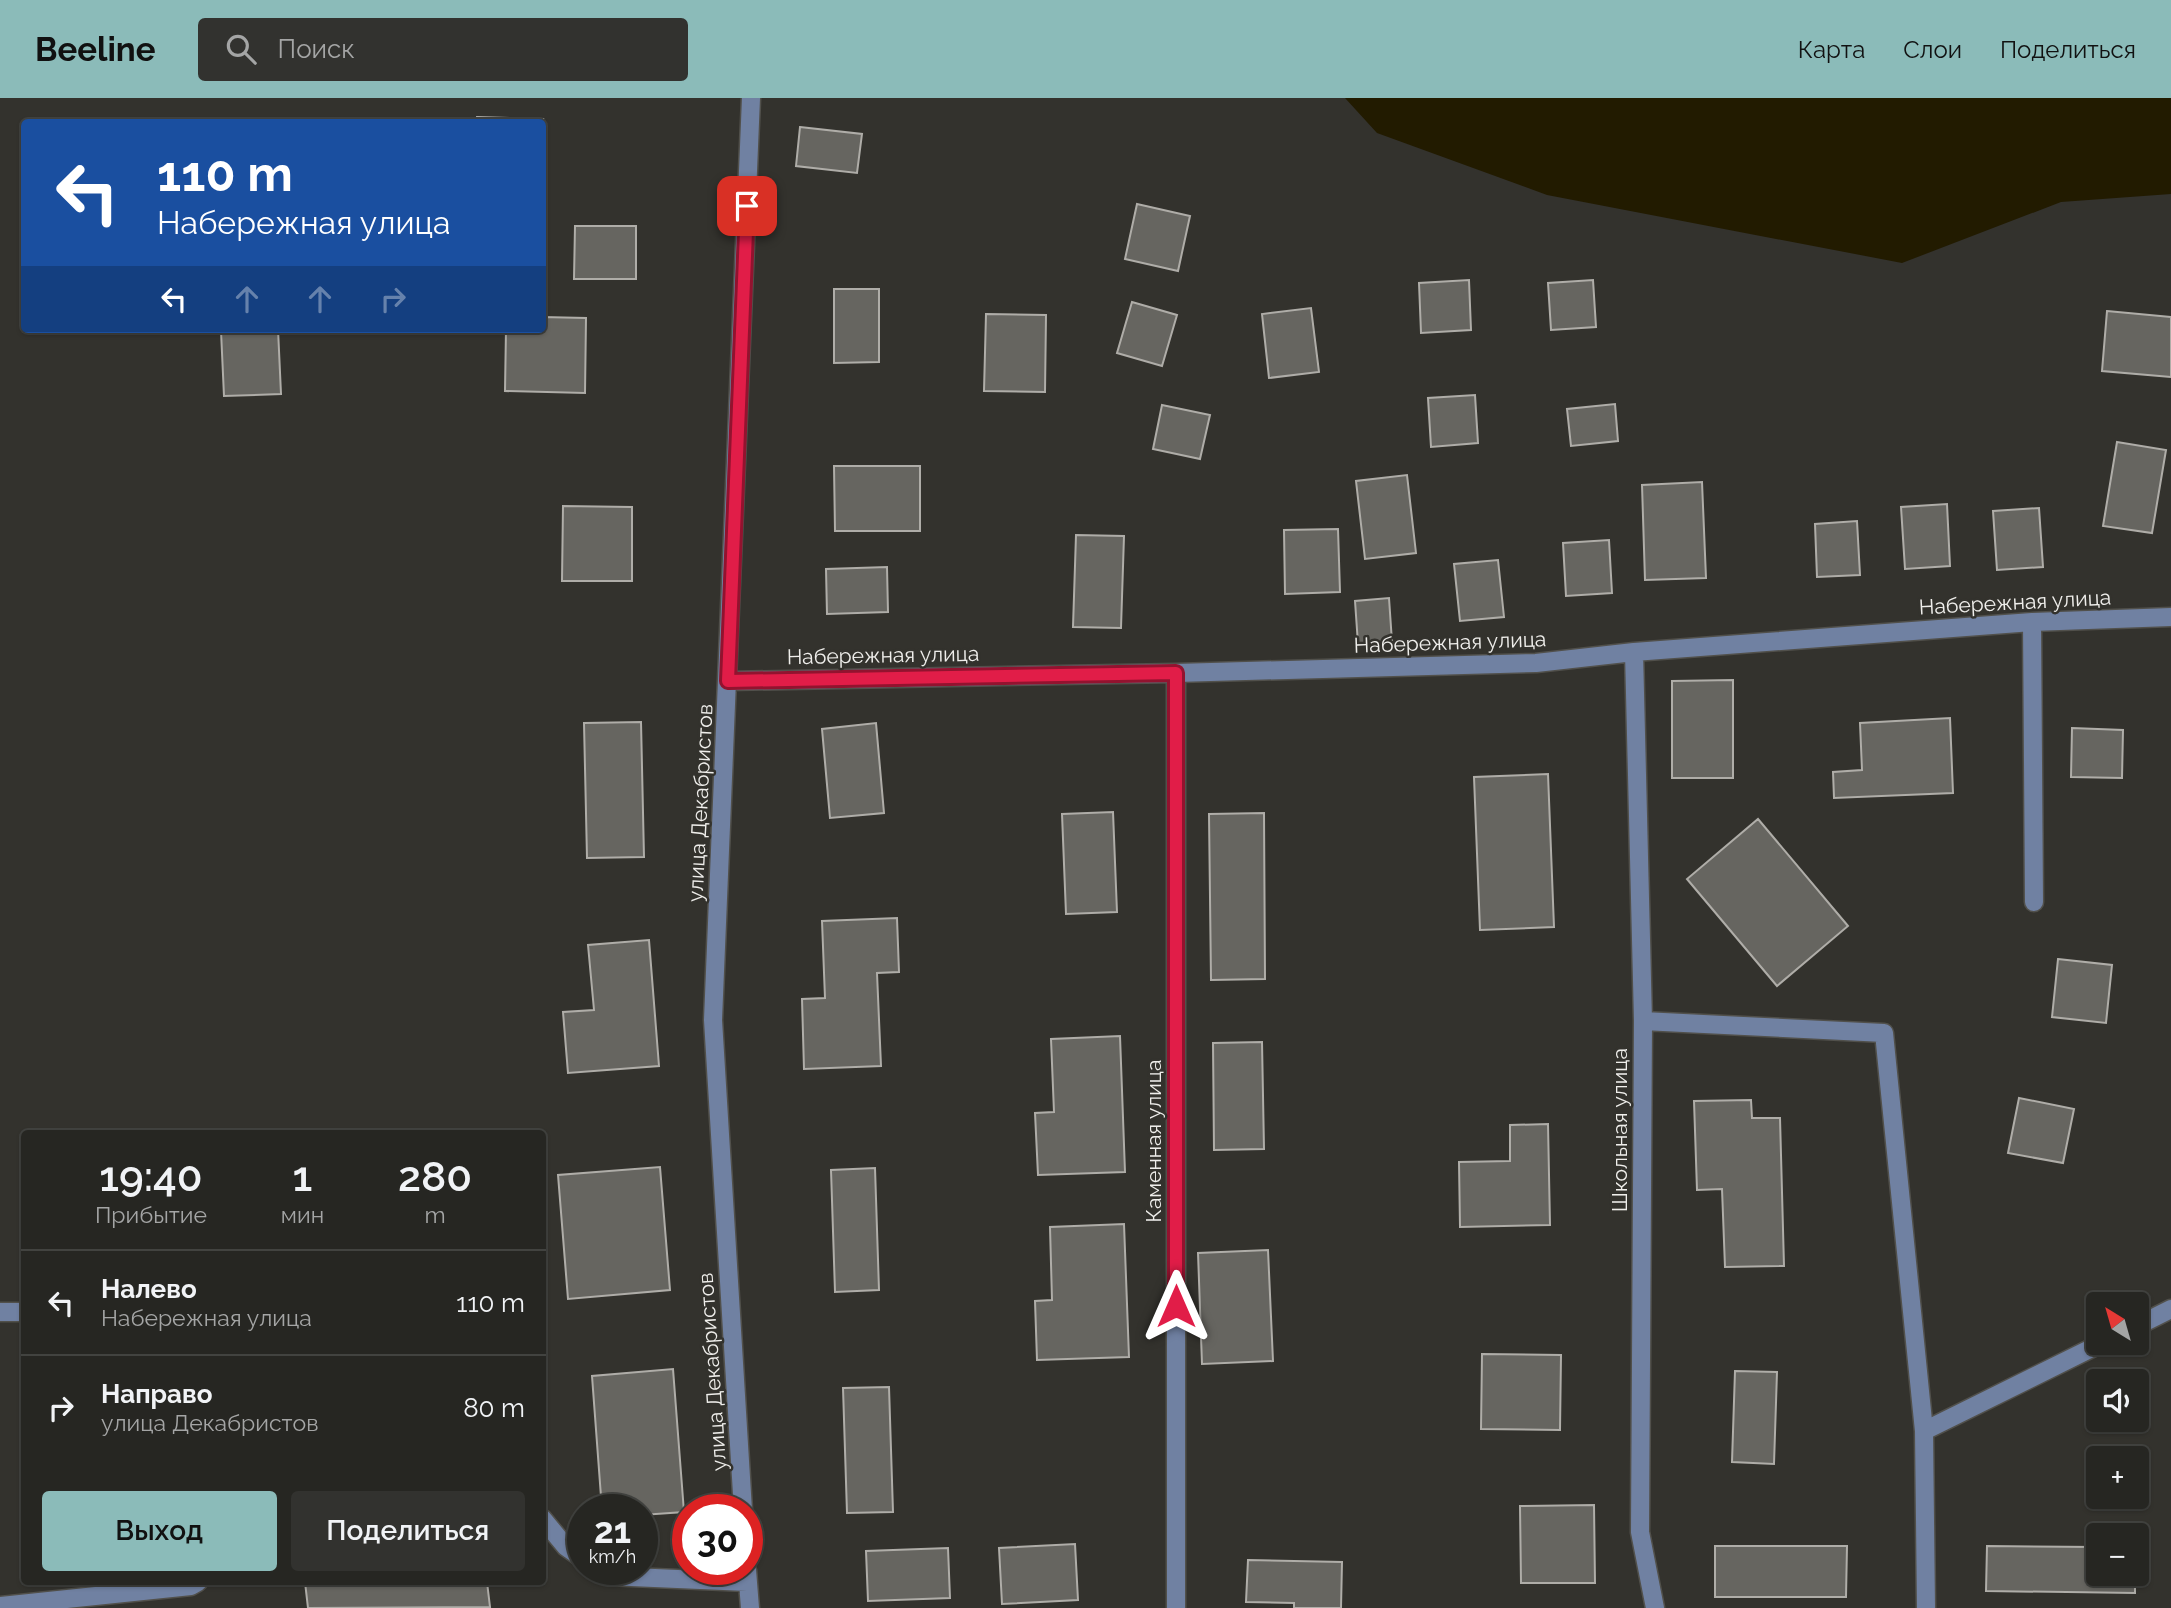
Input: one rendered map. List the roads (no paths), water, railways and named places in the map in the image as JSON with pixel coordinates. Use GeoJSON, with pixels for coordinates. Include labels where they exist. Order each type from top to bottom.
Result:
{"type":"FeatureCollection","features":[{"type":"Feature","properties":{"kind":"street","name":"улица Декабристов"},"geometry":{"type":"LineString","coordinates":[[742,1494],[713,1020],[751,98]]}},
{"type":"Feature","properties":{"kind":"street","name":"Набережная улица"},"geometry":{"type":"LineString","coordinates":[[728,681],[1536,663],[1634,652],[2032,622],[2171,617]]}},
{"type":"Feature","properties":{"kind":"street"},"geometry":{"type":"LineString","coordinates":[[2032,622],[2034,902]]}},
{"type":"Feature","properties":{"kind":"street","name":"Школьная улица"},"geometry":{"type":"LineString","coordinates":[[1634,652],[1643,1021],[1640,1532],[1655,1608]]}},
{"type":"Feature","properties":{"kind":"street","name":"Каменная улица"},"geometry":{"type":"LineString","coordinates":[[1175,1608],[1176,673]]}},
{"type":"Feature","properties":{"kind":"street"},"geometry":{"type":"LineString","coordinates":[[1643,1021],[1884,1032],[1924,1431],[1926,1608]]}},
{"type":"Feature","properties":{"kind":"street"},"geometry":{"type":"LineString","coordinates":[[2149,1320],[2171,1309]]}},
{"type":"Feature","properties":{"kind":"street"},"geometry":{"type":"LineString","coordinates":[[0,1312],[21,1312]]}},
{"type":"Feature","properties":{"kind":"street"},"geometry":{"type":"LineString","coordinates":[[1924,1431],[2086,1351]]}},
{"type":"Feature","properties":{"kind":"street"},"geometry":{"type":"LineString","coordinates":[[546,1523],[567,1549]]}},
{"type":"Feature","properties":{"kind":"street"},"geometry":{"type":"LineString","coordinates":[[0,1606],[193,1585]]}},
{"type":"Feature","properties":{"kind":"street"},"geometry":{"type":"LineString","coordinates":[[748,1585],[750,1608]]}}]}
